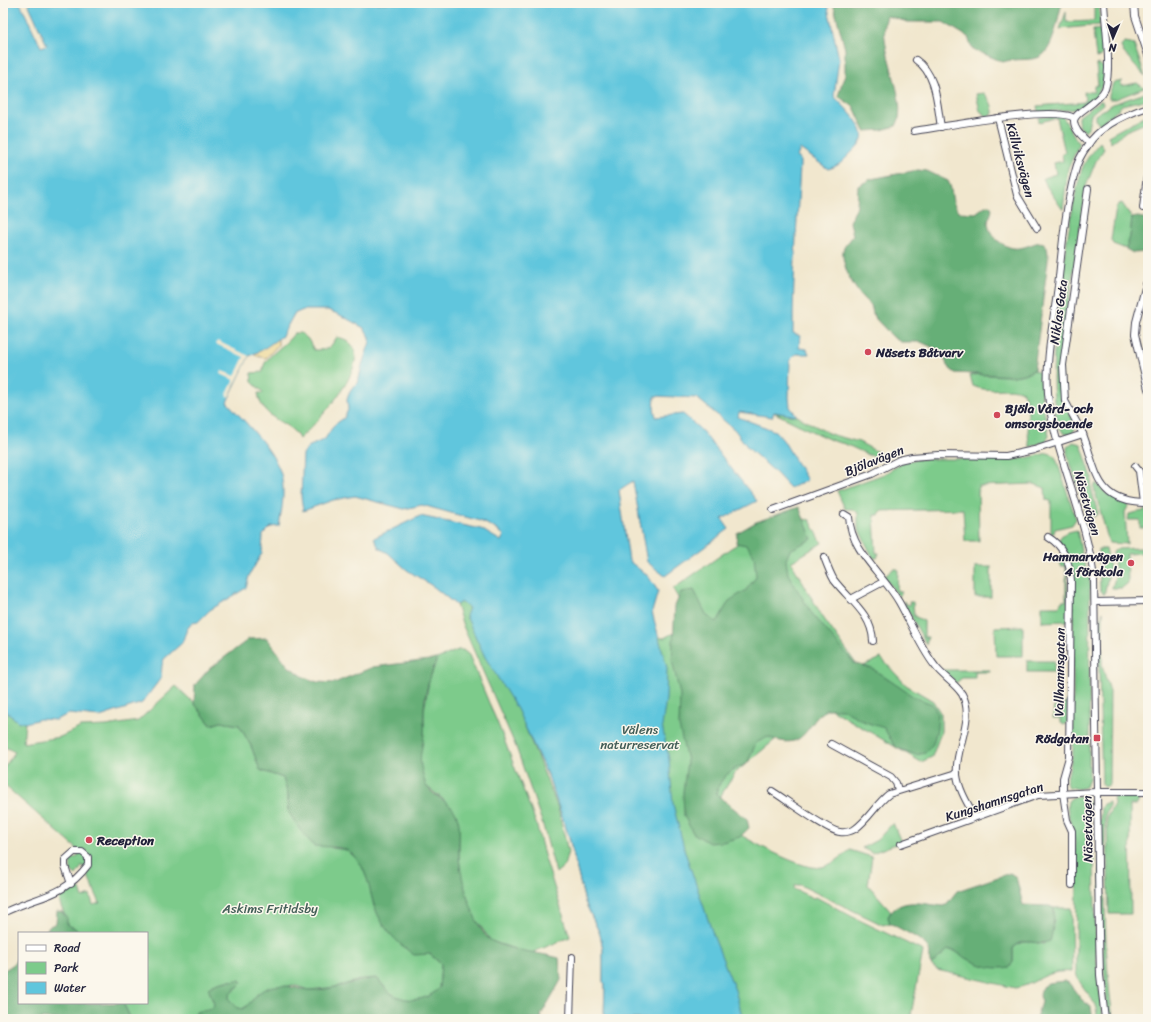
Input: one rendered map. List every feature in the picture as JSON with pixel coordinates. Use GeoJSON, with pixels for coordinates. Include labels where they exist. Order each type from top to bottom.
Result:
{"type":"FeatureCollection","features":[{"type":"Feature","properties":{"kind":"street"},"geometry":{"type":"LineString","coordinates":[[1089,143],[1075,128],[1074,118],[1077,114],[1094,104],[1106,86],[1107,62],[1104,3]]}},
{"type":"Feature","properties":{"kind":"street"},"geometry":{"type":"LineString","coordinates":[[1134,3],[1135,16],[1148,54]]}},
{"type":"Feature","properties":{"kind":"street"},"geometry":{"type":"LineString","coordinates":[[916,60],[924,67],[932,80],[941,127]]}},
{"type":"Feature","properties":{"kind":"street","name":"Näsetvägen"},"geometry":{"type":"LineString","coordinates":[[1105,1019],[1100,975],[1094,574],[1087,538],[1058,442],[1049,403],[1049,364],[1064,237],[1072,183],[1078,163],[1089,143],[1111,124],[1124,116],[1148,107]]}},
{"type":"Feature","properties":{"kind":"street","name":"Källviksvägen"},"geometry":{"type":"LineString","coordinates":[[914,132],[998,118],[1061,113],[1074,118]]}},
{"type":"Feature","properties":{"kind":"street","name":"Källviksvägen"},"geometry":{"type":"LineString","coordinates":[[998,118],[1017,195],[1036,228]]}},
{"type":"Feature","properties":{"kind":"street"},"geometry":{"type":"LineString","coordinates":[[1143,208],[1148,168]]}},
{"type":"Feature","properties":{"kind":"street","name":"Niklas Gata"},"geometry":{"type":"LineString","coordinates":[[1088,189],[1063,365],[1065,401],[1083,434],[1092,468],[1100,483],[1121,498],[1136,503],[1146,503]]}},
{"type":"Feature","properties":{"kind":"street"},"geometry":{"type":"LineString","coordinates":[[1146,284],[1136,322],[1135,334],[1148,389]]}},
{"type":"Feature","properties":{"kind":"street","name":"Bjölavägen"},"geometry":{"type":"LineString","coordinates":[[773,510],[872,474],[900,460],[912,457],[938,455],[1006,456],[1034,450],[1083,434]]}},
{"type":"Feature","properties":{"kind":"street"},"geometry":{"type":"LineString","coordinates":[[1135,466],[1139,471],[1146,503]]}},
{"type":"Feature","properties":{"kind":"street"},"geometry":{"type":"LineString","coordinates":[[844,514],[849,517],[850,527],[866,558],[899,602],[934,665],[957,687],[963,696],[966,708],[966,723],[957,773],[961,788],[974,817]]}},
{"type":"Feature","properties":{"kind":"street","name":"Vallhamnsgatan"},"geometry":{"type":"LineString","coordinates":[[1048,537],[1055,541],[1067,558],[1071,581],[1069,757],[1063,778],[1063,793],[1067,820],[1072,832],[1072,886]]}},
{"type":"Feature","properties":{"kind":"street"},"geometry":{"type":"LineString","coordinates":[[824,557],[834,580],[868,619],[873,641]]}},
{"type":"Feature","properties":{"kind":"street"},"geometry":{"type":"LineString","coordinates":[[851,599],[883,582]]}},
{"type":"Feature","properties":{"kind":"street"},"geometry":{"type":"LineString","coordinates":[[1095,602],[1148,601]]}},
{"type":"Feature","properties":{"kind":"street"},"geometry":{"type":"LineString","coordinates":[[831,744],[891,777],[896,783],[898,790]]}},
{"type":"Feature","properties":{"kind":"street"},"geometry":{"type":"LineString","coordinates":[[772,791],[828,827],[841,832],[854,830],[882,799],[898,790],[957,773]]}},
{"type":"Feature","properties":{"kind":"street"},"geometry":{"type":"LineString","coordinates":[[1098,792],[1148,792]]}},
{"type":"Feature","properties":{"kind":"street","name":"Kungshamnsgatan"},"geometry":{"type":"LineString","coordinates":[[901,844],[1038,795],[1098,792]]}},
{"type":"Feature","properties":{"kind":"street"},"geometry":{"type":"LineString","coordinates":[[3,913],[30,901],[58,892],[71,884],[88,865],[88,856],[82,852],[70,854],[65,860],[65,866],[71,884]]}},
{"type":"Feature","properties":{"kind":"street"},"geometry":{"type":"LineString","coordinates":[[570,1019],[572,957]]}},
{"type":"Feature","properties":{"kind":"green space"},"geometry":{"type":"Polygon","coordinates":[[[833,3],[1063,3],[1051,44],[1042,55],[1033,59],[1003,62],[972,49],[968,37],[943,22],[908,22],[887,16],[885,42],[897,89],[899,116],[896,126],[882,130],[865,131],[854,107],[838,96],[845,74],[845,49],[833,3]]]}},
{"type":"Feature","properties":{"kind":"green space"},"geometry":{"type":"Polygon","coordinates":[[[1094,3],[1099,3],[1100,25],[1060,29],[1066,12],[1066,22],[1094,21],[1094,3]]]}},
{"type":"Feature","properties":{"kind":"green space"},"geometry":{"type":"Polygon","coordinates":[[[1102,29],[1103,53],[1100,57],[1096,58],[1093,30],[1102,29]]]}},
{"type":"Feature","properties":{"kind":"green space"},"geometry":{"type":"Polygon","coordinates":[[[1124,42],[1134,45],[1145,76],[1124,53],[1121,47],[1124,42]]]}},
{"type":"Feature","properties":{"kind":"green space"},"geometry":{"type":"Polygon","coordinates":[[[1099,64],[1104,68],[1103,82],[1097,94],[1088,104],[1075,109],[1038,112],[1037,106],[1085,102],[1084,92],[1094,92],[1094,86],[1098,85],[1096,65],[1099,64]]]}},
{"type":"Feature","properties":{"kind":"green space"},"geometry":{"type":"Polygon","coordinates":[[[1123,81],[1121,86],[1137,83],[1144,88],[1116,99],[1109,99],[1113,83],[1123,81]]]}},
{"type":"Feature","properties":{"kind":"green space"},"geometry":{"type":"Polygon","coordinates":[[[1148,92],[1148,99],[1122,105],[1100,124],[1095,120],[1095,115],[1113,104],[1148,92]]]}},
{"type":"Feature","properties":{"kind":"green space"},"geometry":{"type":"Polygon","coordinates":[[[984,93],[992,105],[993,114],[988,117],[980,111],[976,94],[984,93]]]}},
{"type":"Feature","properties":{"kind":"green space"},"geometry":{"type":"Polygon","coordinates":[[[1102,101],[1103,104],[1091,114],[1088,128],[1085,131],[1081,129],[1078,122],[1078,117],[1102,101]]]}},
{"type":"Feature","properties":{"kind":"green space"},"geometry":{"type":"Polygon","coordinates":[[[1148,114],[1148,122],[1126,131],[1111,143],[1108,136],[1148,114]]]}},
{"type":"Feature","properties":{"kind":"green space"},"geometry":{"type":"Polygon","coordinates":[[[1062,116],[1079,145],[1068,168],[1063,210],[1047,187],[1043,178],[1056,174],[1054,163],[1063,161],[1062,154],[1065,152],[1057,118],[1039,122],[1039,117],[1062,116]]]}},
{"type":"Feature","properties":{"kind":"green space"},"geometry":{"type":"Polygon","coordinates":[[[1100,142],[1104,149],[1096,161],[1086,186],[1061,355],[1062,398],[1076,426],[1073,433],[1065,434],[1057,419],[1053,389],[1054,351],[1063,263],[1070,222],[1082,169],[1100,142]]]}},
{"type":"Feature","properties":{"kind":"green space"},"geometry":{"type":"Polygon","coordinates":[[[918,170],[927,171],[948,181],[954,203],[959,212],[976,213],[985,206],[990,205],[992,209],[988,221],[989,228],[995,238],[1004,245],[1019,248],[1039,242],[1046,245],[1048,260],[1034,370],[1014,376],[955,373],[947,366],[944,355],[936,349],[921,342],[901,342],[894,338],[874,317],[871,305],[856,289],[851,281],[843,258],[843,251],[853,235],[850,222],[857,206],[858,186],[871,179],[918,170]]]}},
{"type":"Feature","properties":{"kind":"green space"},"geometry":{"type":"Polygon","coordinates":[[[1122,203],[1132,218],[1130,237],[1126,249],[1113,244],[1111,240],[1116,208],[1122,203]]]}},
{"type":"Feature","properties":{"kind":"green space"},"geometry":{"type":"Polygon","coordinates":[[[1138,217],[1148,219],[1148,252],[1133,253],[1126,249],[1130,237],[1132,218],[1138,217]]]}},
{"type":"Feature","properties":{"kind":"green space"},"geometry":{"type":"Polygon","coordinates":[[[294,333],[301,333],[308,339],[314,350],[323,350],[328,348],[337,337],[348,341],[355,352],[354,364],[349,378],[340,393],[329,408],[299,439],[290,428],[271,416],[265,410],[258,393],[264,393],[252,382],[251,373],[263,372],[263,367],[266,361],[291,338],[294,333]]]}},
{"type":"Feature","properties":{"kind":"green space"},"geometry":{"type":"Polygon","coordinates":[[[1034,370],[1040,373],[1042,400],[1049,436],[1046,441],[1030,447],[1028,412],[1026,399],[1023,392],[1010,389],[992,390],[979,388],[973,386],[970,375],[1011,376],[1034,370]]]}},
{"type":"Feature","properties":{"kind":"green space"},"geometry":{"type":"Polygon","coordinates":[[[773,412],[797,416],[830,434],[859,442],[883,455],[877,457],[869,455],[845,444],[833,441],[773,412]]]}},
{"type":"Feature","properties":{"kind":"green space"},"geometry":{"type":"Polygon","coordinates":[[[1073,442],[1081,444],[1092,477],[1091,487],[1098,514],[1093,517],[1087,515],[1067,453],[1067,447],[1073,442]]]}},
{"type":"Feature","properties":{"kind":"green space"},"geometry":{"type":"Polygon","coordinates":[[[1048,453],[1054,455],[1057,461],[1076,519],[1072,525],[1055,529],[1054,533],[1051,534],[1051,501],[1046,500],[1045,488],[1034,484],[978,486],[979,541],[965,541],[963,509],[880,511],[879,515],[874,515],[876,553],[879,553],[877,558],[873,558],[858,528],[858,513],[852,509],[845,509],[837,491],[884,474],[906,461],[919,459],[1021,459],[1048,453]]]}},
{"type":"Feature","properties":{"kind":"green space"},"geometry":{"type":"Polygon","coordinates":[[[1096,483],[1106,493],[1129,505],[1125,512],[1127,544],[1109,543],[1094,488],[1096,483]]]}},
{"type":"Feature","properties":{"kind":"green space"},"geometry":{"type":"Polygon","coordinates":[[[799,507],[812,539],[790,550],[786,560],[788,574],[810,611],[854,663],[873,669],[914,697],[932,704],[938,714],[937,729],[933,744],[925,753],[916,755],[895,747],[884,728],[865,722],[842,709],[825,709],[807,731],[796,740],[789,742],[768,737],[756,743],[747,764],[736,768],[723,778],[716,794],[747,819],[749,828],[740,837],[723,842],[709,843],[693,833],[684,816],[683,792],[687,761],[679,726],[680,695],[672,660],[675,606],[681,592],[694,590],[707,616],[717,622],[729,601],[746,590],[756,577],[754,555],[746,545],[736,543],[737,533],[756,522],[799,507]]]}},
{"type":"Feature","properties":{"kind":"green space"},"geometry":{"type":"Polygon","coordinates":[[[1148,510],[1148,528],[1140,528],[1140,520],[1128,520],[1129,514],[1148,510]]]}},
{"type":"Feature","properties":{"kind":"green space","name":"Välens naturreservat"},"geometry":{"type":"Polygon","coordinates":[[[797,518],[810,520],[822,543],[791,562],[822,616],[859,668],[881,658],[906,685],[933,701],[941,714],[941,732],[932,757],[921,762],[829,708],[802,728],[795,723],[735,773],[708,816],[782,857],[812,867],[822,867],[830,864],[850,850],[872,857],[868,885],[891,911],[888,917],[890,923],[883,925],[800,885],[795,885],[794,889],[813,898],[816,897],[923,951],[911,1015],[915,1017],[914,1019],[604,1019],[605,984],[603,982],[603,949],[600,934],[585,902],[569,837],[549,779],[522,719],[558,808],[568,852],[564,866],[556,873],[542,822],[516,747],[463,626],[456,605],[461,602],[469,608],[467,616],[664,638],[692,623],[673,589],[731,548],[767,526],[797,518]]]}},
{"type":"Feature","properties":{"kind":"green space"},"geometry":{"type":"Polygon","coordinates":[[[1077,530],[1083,560],[1090,579],[1089,778],[1086,787],[1079,789],[1069,787],[1066,783],[1073,752],[1073,578],[1059,541],[1063,534],[1077,530]]]}},
{"type":"Feature","properties":{"kind":"green space"},"geometry":{"type":"Polygon","coordinates":[[[1141,548],[1142,553],[1127,554],[1128,583],[1122,588],[1112,588],[1116,574],[1113,552],[1116,549],[1141,548]]]}},
{"type":"Feature","properties":{"kind":"green space"},"geometry":{"type":"Polygon","coordinates":[[[1099,549],[1106,549],[1110,568],[1104,595],[1100,589],[1099,549]]]}},
{"type":"Feature","properties":{"kind":"green space"},"geometry":{"type":"Polygon","coordinates":[[[1060,559],[1065,563],[1066,566],[1061,566],[1060,559]]]}},
{"type":"Feature","properties":{"kind":"green space"},"geometry":{"type":"Polygon","coordinates":[[[1066,566],[1069,621],[1042,622],[1042,606],[1059,606],[1062,601],[1066,601],[1066,566]]]}},
{"type":"Feature","properties":{"kind":"green space"},"geometry":{"type":"Polygon","coordinates":[[[975,567],[991,567],[991,597],[975,597],[975,567]]]}},
{"type":"Feature","properties":{"kind":"green space"},"geometry":{"type":"Polygon","coordinates":[[[893,569],[898,569],[897,591],[902,591],[899,597],[884,577],[893,569]]]}},
{"type":"Feature","properties":{"kind":"green space"},"geometry":{"type":"Polygon","coordinates":[[[904,601],[906,605],[910,604],[909,602],[913,602],[914,616],[924,621],[924,637],[928,637],[926,644],[903,602],[904,601]]]}},
{"type":"Feature","properties":{"kind":"green space"},"geometry":{"type":"Polygon","coordinates":[[[1103,611],[1102,666],[1110,691],[1109,785],[1104,787],[1102,785],[1098,631],[1103,611]]]}},
{"type":"Feature","properties":{"kind":"green space"},"geometry":{"type":"Polygon","coordinates":[[[1023,626],[1023,656],[996,656],[995,627],[1023,626]]]}},
{"type":"Feature","properties":{"kind":"green space"},"geometry":{"type":"Polygon","coordinates":[[[267,638],[288,666],[304,677],[317,682],[334,683],[373,667],[437,659],[428,685],[424,705],[424,731],[420,760],[426,786],[449,805],[456,813],[459,828],[460,864],[465,888],[474,915],[486,936],[492,941],[508,947],[559,958],[561,980],[541,1015],[542,1019],[193,1019],[196,1012],[213,1008],[214,1004],[208,988],[228,981],[240,980],[242,983],[230,994],[229,999],[236,1007],[242,1009],[263,990],[273,986],[288,986],[318,990],[377,978],[392,994],[404,999],[423,998],[429,996],[439,988],[441,964],[430,954],[414,955],[401,945],[385,927],[377,913],[363,869],[354,856],[345,849],[341,848],[314,846],[300,830],[288,811],[288,795],[283,778],[260,770],[251,746],[239,725],[221,722],[211,725],[194,703],[195,685],[209,669],[249,639],[267,638]]]}},
{"type":"Feature","properties":{"kind":"green space"},"geometry":{"type":"Polygon","coordinates":[[[458,650],[463,650],[469,655],[500,729],[536,823],[544,855],[570,937],[531,953],[491,941],[472,914],[461,876],[459,835],[444,800],[426,786],[420,767],[419,753],[424,733],[424,711],[429,681],[437,659],[458,650]]]}},
{"type":"Feature","properties":{"kind":"green space"},"geometry":{"type":"Polygon","coordinates":[[[1027,661],[1054,661],[1054,672],[1027,672],[1027,661]]]}},
{"type":"Feature","properties":{"kind":"green space"},"geometry":{"type":"Polygon","coordinates":[[[942,670],[990,670],[990,672],[975,672],[975,678],[962,678],[956,683],[942,670]]]}},
{"type":"Feature","properties":{"kind":"green space","name":"Askims Fritidsby"},"geometry":{"type":"Polygon","coordinates":[[[176,686],[194,703],[211,725],[221,722],[239,725],[251,746],[260,770],[283,778],[288,795],[288,811],[332,848],[347,850],[360,862],[369,883],[374,907],[441,964],[439,989],[423,998],[410,1000],[392,994],[377,978],[363,979],[336,987],[309,990],[293,985],[258,993],[248,1006],[242,1009],[236,1007],[229,999],[229,995],[242,983],[240,980],[227,981],[213,985],[210,993],[214,1004],[213,1008],[202,1010],[193,1019],[131,1019],[124,1004],[148,1004],[148,932],[78,932],[75,928],[67,925],[59,897],[76,888],[80,889],[83,898],[90,895],[93,905],[100,903],[83,865],[76,875],[71,871],[70,860],[79,856],[76,848],[3,784],[3,769],[15,752],[3,746],[3,708],[17,721],[25,723],[23,743],[60,737],[81,727],[106,726],[138,721],[176,686]]]}},
{"type":"Feature","properties":{"kind":"green space"},"geometry":{"type":"Polygon","coordinates":[[[1068,699],[1068,723],[1064,725],[1061,723],[1061,718],[1053,718],[1054,707],[1059,707],[1062,704],[1066,704],[1068,699]]]}},
{"type":"Feature","properties":{"kind":"green space"},"geometry":{"type":"Polygon","coordinates":[[[1116,795],[1134,795],[1139,800],[1137,805],[1130,805],[1131,914],[1109,914],[1107,817],[1114,804],[1113,798],[1116,795]]]}},
{"type":"Feature","properties":{"kind":"green space"},"geometry":{"type":"Polygon","coordinates":[[[1081,796],[1086,798],[1089,803],[1088,839],[1094,859],[1096,951],[1102,1019],[1097,1019],[1095,1005],[1078,979],[1076,973],[1076,860],[1075,844],[1067,805],[1069,800],[1072,798],[1081,796]]]}},
{"type":"Feature","properties":{"kind":"green space"},"geometry":{"type":"Polygon","coordinates":[[[1109,802],[1109,807],[1105,815],[1105,917],[1113,1019],[1108,1019],[1102,944],[1099,828],[1101,808],[1103,804],[1109,802]]]}},
{"type":"Feature","properties":{"kind":"green space"},"geometry":{"type":"Polygon","coordinates":[[[893,823],[901,842],[872,853],[862,848],[877,840],[893,823]]]}},
{"type":"Feature","properties":{"kind":"green space"},"geometry":{"type":"Polygon","coordinates":[[[1010,873],[1016,877],[1023,905],[1049,906],[1054,908],[1054,920],[1050,941],[1040,943],[1023,942],[1018,944],[1013,948],[1013,962],[1010,967],[987,967],[953,950],[948,950],[931,965],[930,952],[927,946],[923,942],[890,923],[888,917],[893,910],[899,906],[921,903],[945,906],[957,891],[1010,873]]]}},
{"type":"Feature","properties":{"kind":"green space"},"geometry":{"type":"Polygon","coordinates":[[[1054,908],[1071,908],[1072,972],[1054,973],[1029,984],[1015,988],[937,970],[931,965],[948,950],[953,950],[976,963],[1013,962],[1013,948],[1017,945],[1024,942],[1044,944],[1054,913],[1054,908]]]}},
{"type":"Feature","properties":{"kind":"green space"},"geometry":{"type":"Polygon","coordinates":[[[57,911],[62,912],[67,918],[67,925],[75,928],[78,932],[45,932],[50,926],[56,923],[57,911]]]}},
{"type":"Feature","properties":{"kind":"green space"},"geometry":{"type":"Polygon","coordinates":[[[18,957],[18,1004],[124,1004],[131,1019],[3,1019],[3,971],[14,964],[18,957]]]}},
{"type":"Feature","properties":{"kind":"green space"},"geometry":{"type":"Polygon","coordinates":[[[1064,981],[1069,983],[1081,999],[1091,1007],[1093,1019],[1036,1019],[1041,1002],[1040,994],[1042,987],[1048,983],[1064,981]]]}},
{"type":"Feature","properties":{"kind":"sand"},"geometry":{"type":"Polygon","coordinates":[[[278,338],[278,345],[266,358],[256,356],[255,354],[278,338]]]}},
{"type":"Feature","properties":{"kind":"water"},"geometry":{"type":"Polygon","coordinates":[[[3,3],[20,3],[41,47],[47,45],[28,3],[827,3],[839,59],[834,96],[857,122],[862,134],[862,139],[857,147],[843,161],[828,169],[800,149],[797,157],[800,159],[800,166],[794,270],[793,333],[800,336],[799,348],[807,349],[809,354],[796,354],[790,360],[790,407],[797,416],[774,412],[772,417],[739,412],[738,417],[775,431],[783,440],[807,480],[790,488],[776,473],[748,448],[735,430],[697,398],[655,396],[654,408],[656,417],[683,414],[702,431],[757,501],[722,519],[729,529],[665,576],[647,562],[633,481],[619,490],[629,561],[648,576],[658,591],[652,612],[667,668],[666,699],[662,726],[669,759],[673,804],[685,852],[715,940],[735,990],[743,1019],[604,1019],[605,984],[603,982],[603,949],[600,934],[585,902],[569,837],[549,779],[517,709],[485,657],[466,616],[469,608],[461,602],[456,605],[434,587],[407,570],[388,553],[379,548],[374,538],[420,516],[481,529],[501,541],[504,535],[491,526],[480,521],[422,505],[404,509],[355,496],[333,500],[303,511],[301,496],[303,454],[308,447],[325,439],[334,425],[344,418],[348,410],[347,399],[351,389],[358,383],[362,365],[370,342],[370,337],[364,328],[340,315],[328,310],[303,310],[294,314],[282,336],[262,350],[249,356],[227,402],[264,444],[276,462],[283,484],[283,498],[279,526],[271,527],[263,535],[262,553],[249,576],[246,588],[210,610],[198,622],[192,623],[187,629],[182,643],[164,659],[161,678],[142,703],[100,717],[69,714],[55,720],[40,719],[25,723],[17,721],[3,708],[3,3]]]}},
{"type":"Feature","properties":{"kind":"pier"},"geometry":{"type":"Polygon","coordinates":[[[217,341],[249,356],[229,397],[226,396],[234,380],[221,374],[222,371],[235,376],[244,357],[216,344],[217,341]]]}},
{"type":"Feature","properties":{"kind":"place","name":"Näsets Båtvarv"},"geometry":{"type":"Point","coordinates":[868,352]}},
{"type":"Feature","properties":{"kind":"place","name":"Bjöla Vård- och omsorgsboende"},"geometry":{"type":"Point","coordinates":[997,415]}},
{"type":"Feature","properties":{"kind":"place","name":"Hammarvägen 4 förskola"},"geometry":{"type":"Point","coordinates":[1131,563]}},
{"type":"Feature","properties":{"kind":"place","name":"Rödgatan"},"geometry":{"type":"Point","coordinates":[1097,738]}},
{"type":"Feature","properties":{"kind":"place","name":"Reception"},"geometry":{"type":"Point","coordinates":[89,840]}}]}
